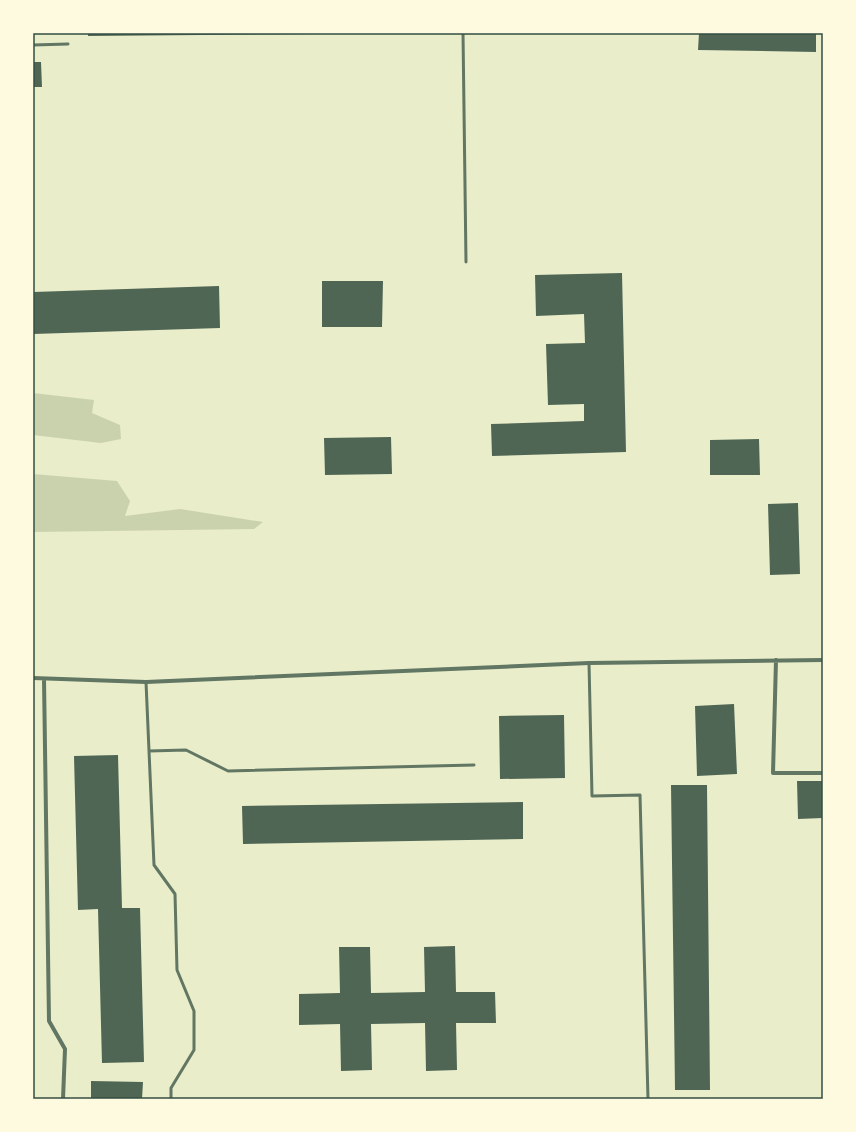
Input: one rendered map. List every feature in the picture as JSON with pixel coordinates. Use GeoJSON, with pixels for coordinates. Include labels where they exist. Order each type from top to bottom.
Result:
{"type":"FeatureCollection","features":[{"type":"Feature","properties":{"kind":"street"},"geometry":{"type":"LineString","coordinates":[[776,660],[773,773],[823,773]]}},
{"type":"Feature","properties":{"kind":"street"},"geometry":{"type":"LineString","coordinates":[[33,678],[146,682],[589,663],[823,660]]}},
{"type":"Feature","properties":{"kind":"street"},"geometry":{"type":"LineString","coordinates":[[44,679],[49,1021],[65,1050],[63,1099]]}},
{"type":"Feature","properties":{"kind":"lane"},"geometry":{"type":"LineString","coordinates":[[463,33],[466,262]]}},
{"type":"Feature","properties":{"kind":"lane"},"geometry":{"type":"LineString","coordinates":[[33,45],[68,44]]}},
{"type":"Feature","properties":{"kind":"lane"},"geometry":{"type":"LineString","coordinates":[[589,663],[592,796],[640,795],[648,1099]]}},
{"type":"Feature","properties":{"kind":"lane"},"geometry":{"type":"LineString","coordinates":[[146,682],[154,865],[175,894],[177,970],[194,1011],[194,1050],[171,1088],[171,1099]]}},
{"type":"Feature","properties":{"kind":"lane"},"geometry":{"type":"LineString","coordinates":[[149,751],[186,750],[228,771],[474,765]]}},
{"type":"Feature","properties":{"kind":"green space"},"geometry":{"type":"Polygon","coordinates":[[[33,393],[94,400],[92,413],[120,425],[121,439],[101,443],[33,435],[33,393]]]}},
{"type":"Feature","properties":{"kind":"green space"},"geometry":{"type":"Polygon","coordinates":[[[33,474],[117,481],[130,501],[125,516],[180,509],[263,522],[254,529],[33,532],[33,474]]]}},
{"type":"Feature","properties":{"kind":"building"},"geometry":{"type":"Polygon","coordinates":[[[88,33],[321,33],[321,34],[88,36],[88,33]]]}},
{"type":"Feature","properties":{"kind":"building"},"geometry":{"type":"Polygon","coordinates":[[[699,33],[816,33],[816,52],[698,50],[699,33]]]}},
{"type":"Feature","properties":{"kind":"building"},"geometry":{"type":"Polygon","coordinates":[[[33,62],[41,62],[42,87],[33,87],[33,62]]]}},
{"type":"Feature","properties":{"kind":"building"},"geometry":{"type":"Polygon","coordinates":[[[622,273],[626,452],[492,456],[491,424],[584,421],[584,404],[548,405],[546,344],[585,343],[584,314],[536,316],[535,275],[622,273]]]}},
{"type":"Feature","properties":{"kind":"building"},"geometry":{"type":"Polygon","coordinates":[[[322,281],[383,281],[382,327],[322,327],[322,281]]]}},
{"type":"Feature","properties":{"kind":"building"},"geometry":{"type":"Polygon","coordinates":[[[219,286],[220,328],[33,334],[33,292],[219,286]]]}},
{"type":"Feature","properties":{"kind":"building"},"geometry":{"type":"Polygon","coordinates":[[[391,437],[392,474],[325,475],[324,438],[391,437]]]}},
{"type":"Feature","properties":{"kind":"building"},"geometry":{"type":"Polygon","coordinates":[[[759,439],[760,475],[710,475],[710,440],[759,439]]]}},
{"type":"Feature","properties":{"kind":"building"},"geometry":{"type":"Polygon","coordinates":[[[798,503],[800,574],[770,575],[768,504],[798,503]]]}},
{"type":"Feature","properties":{"kind":"building"},"geometry":{"type":"Polygon","coordinates":[[[734,704],[737,774],[697,776],[695,706],[734,704]]]}},
{"type":"Feature","properties":{"kind":"building"},"geometry":{"type":"Polygon","coordinates":[[[564,715],[565,778],[500,779],[499,716],[564,715]]]}},
{"type":"Feature","properties":{"kind":"building"},"geometry":{"type":"Polygon","coordinates":[[[118,755],[122,908],[140,908],[144,1062],[102,1063],[98,909],[78,910],[74,756],[118,755]]]}},
{"type":"Feature","properties":{"kind":"building"},"geometry":{"type":"Polygon","coordinates":[[[797,781],[823,781],[823,818],[798,819],[797,781]]]}},
{"type":"Feature","properties":{"kind":"building"},"geometry":{"type":"Polygon","coordinates":[[[671,785],[707,785],[710,1090],[675,1090],[671,785]]]}},
{"type":"Feature","properties":{"kind":"building"},"geometry":{"type":"Polygon","coordinates":[[[523,802],[523,839],[243,844],[242,806],[523,802]]]}},
{"type":"Feature","properties":{"kind":"building"},"geometry":{"type":"Polygon","coordinates":[[[455,946],[456,992],[495,992],[496,1023],[456,1023],[457,1070],[426,1071],[425,1023],[371,1024],[372,1070],[341,1071],[340,1024],[299,1025],[299,994],[340,993],[339,947],[370,947],[371,993],[425,992],[424,947],[455,946]]]}},
{"type":"Feature","properties":{"kind":"building"},"geometry":{"type":"Polygon","coordinates":[[[91,1081],[143,1082],[142,1099],[91,1099],[91,1081]]]}}]}
